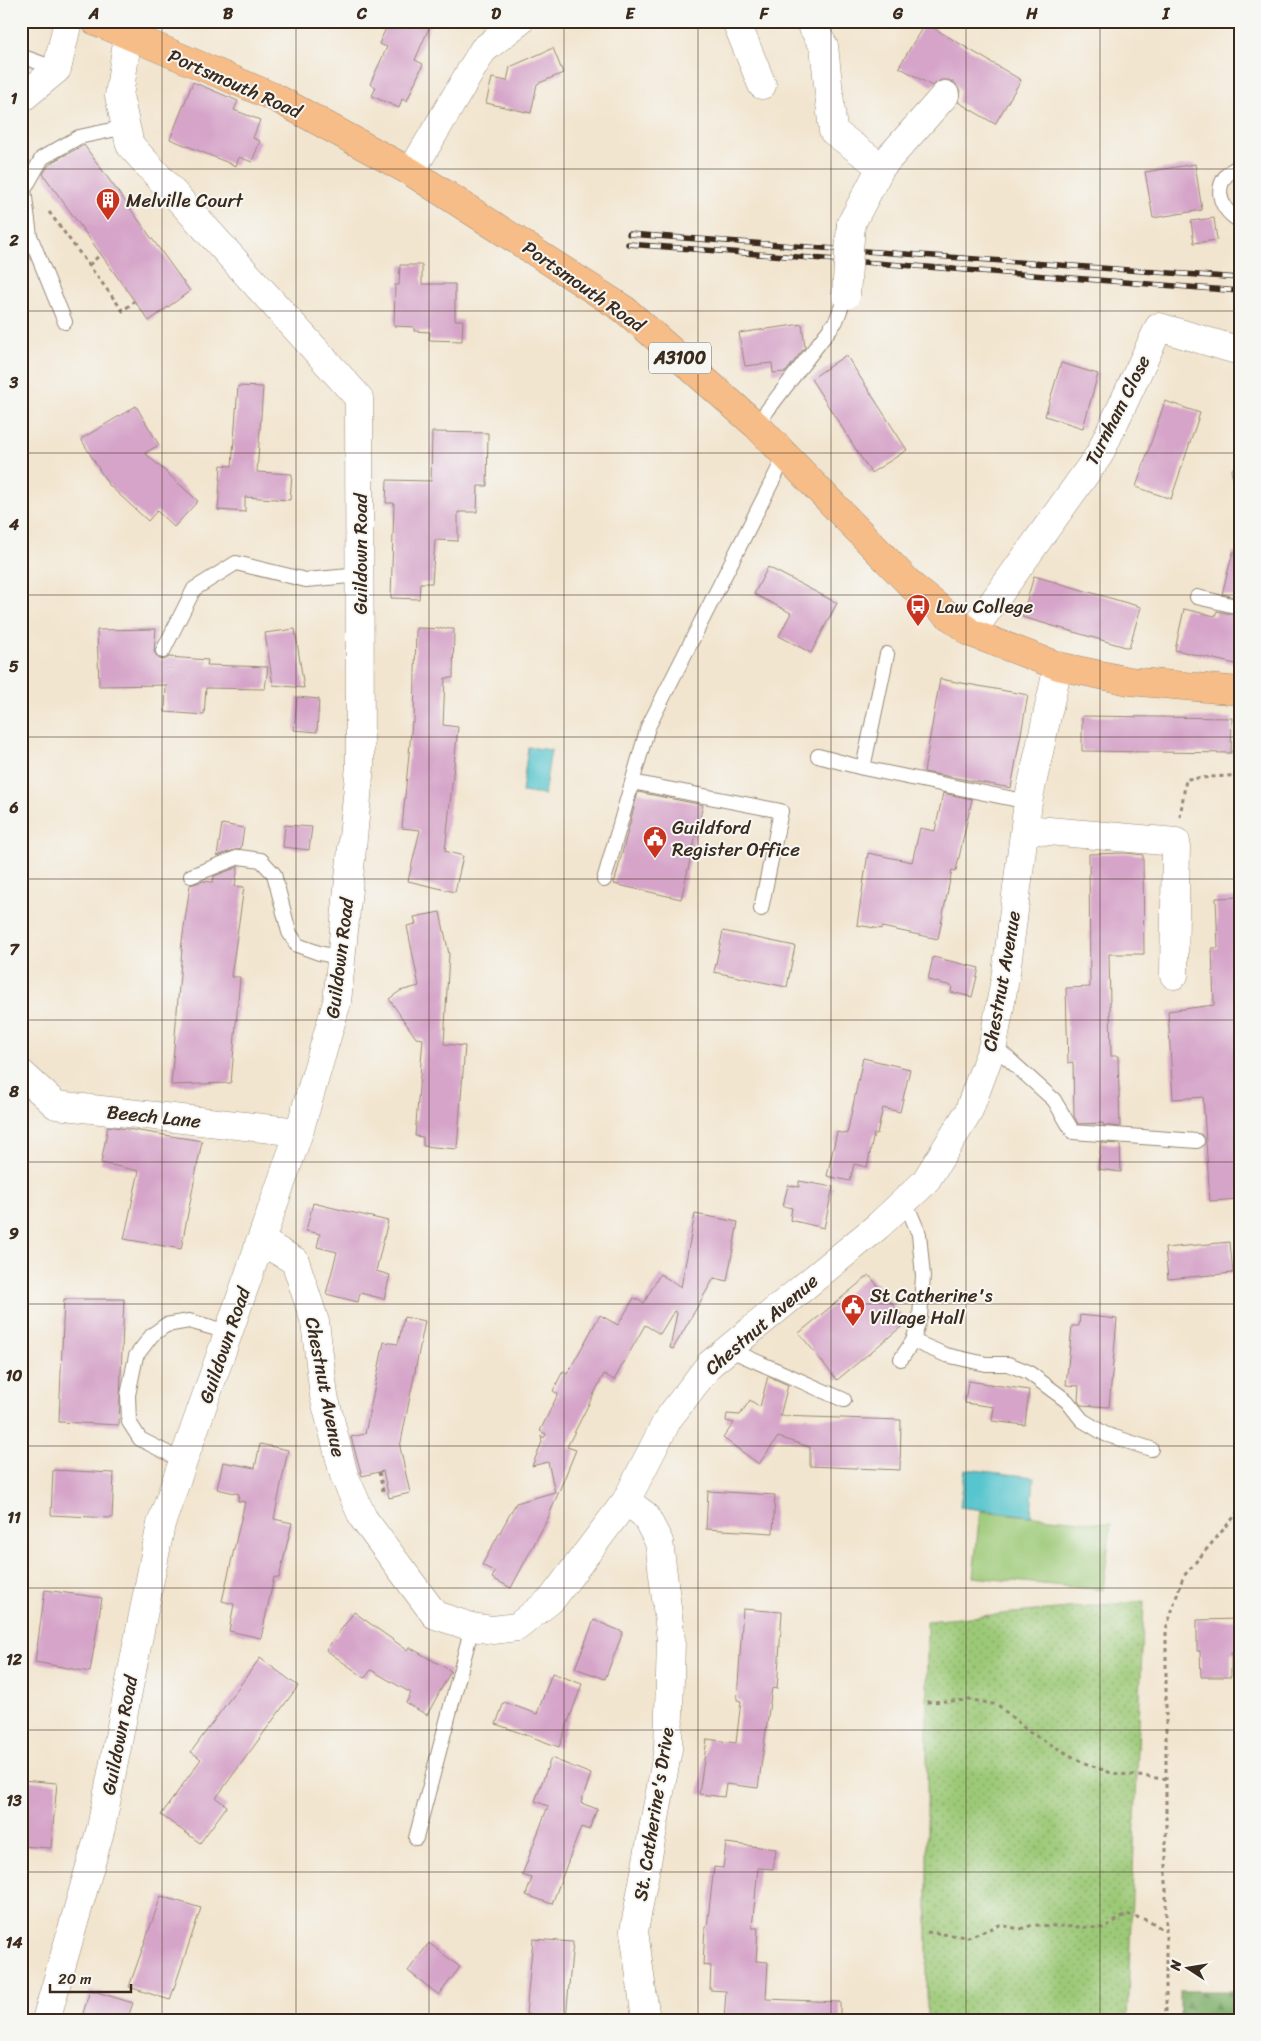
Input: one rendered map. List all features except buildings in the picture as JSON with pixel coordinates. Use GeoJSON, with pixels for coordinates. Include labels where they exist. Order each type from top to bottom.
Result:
{"type":"FeatureCollection","features":[{"type":"Feature","properties":{"kind":"main road","name":"Portsmouth Road"},"geometry":{"type":"LineString","coordinates":[[108,26],[276,98],[411,172],[625,310],[756,425],[913,587],[971,633],[1058,666],[1129,681],[1240,691]]}},
{"type":"Feature","properties":{"kind":"street"},"geometry":{"type":"LineString","coordinates":[[21,99],[57,69],[68,21]]}},
{"type":"Feature","properties":{"kind":"street"},"geometry":{"type":"LineString","coordinates":[[411,172],[483,50],[520,21]]}},
{"type":"Feature","properties":{"kind":"street"},"geometry":{"type":"LineString","coordinates":[[736,21],[762,85]]}},
{"type":"Feature","properties":{"kind":"street"},"geometry":{"type":"LineString","coordinates":[[809,21],[824,46],[833,131],[881,167]]}},
{"type":"Feature","properties":{"kind":"street","name":"Guildown Road"},"geometry":{"type":"LineString","coordinates":[[46,2020],[101,1828],[160,1524],[299,1132],[337,1002],[360,766],[360,398],[130,145],[119,96],[108,26]]}},
{"type":"Feature","properties":{"kind":"street"},"geometry":{"type":"LineString","coordinates":[[846,295],[851,224],[881,167],[945,94]]}},
{"type":"Feature","properties":{"kind":"street","name":"Turnham Close"},"geometry":{"type":"LineString","coordinates":[[971,633],[1099,455],[1158,327],[1240,351]]}},
{"type":"Feature","properties":{"kind":"street","name":"Chestnut Avenue"},"geometry":{"type":"LineString","coordinates":[[259,1244],[273,1248],[295,1261],[315,1322],[324,1396],[344,1475],[362,1518],[435,1614],[472,1627],[493,1630],[517,1627],[552,1599],[626,1501],[668,1419],[710,1364],[905,1202],[925,1182],[968,1113],[992,1045],[1006,974],[1028,802],[1058,666]]}},
{"type":"Feature","properties":{"kind":"street"},"geometry":{"type":"LineString","coordinates":[[1025,829],[1176,842],[1174,975]]}},
{"type":"Feature","properties":{"kind":"street","name":"Beech Lane"},"geometry":{"type":"LineString","coordinates":[[21,1072],[56,1106],[299,1132]]}},
{"type":"Feature","properties":{"kind":"street","name":"St. Catherine's Drive"},"geometry":{"type":"LineString","coordinates":[[626,1501],[645,1514],[658,1542],[671,1640],[668,1749],[634,1931],[646,2020]]}},
{"type":"Feature","properties":{"kind":"lane"},"geometry":{"type":"LineString","coordinates":[[21,56],[57,69]]}},
{"type":"Feature","properties":{"kind":"lane"},"geometry":{"type":"LineString","coordinates":[[65,322],[30,236],[24,190],[42,158],[79,137],[126,127]]}},
{"type":"Feature","properties":{"kind":"lane"},"geometry":{"type":"LineString","coordinates":[[1240,166],[1229,170],[1221,183],[1220,200],[1227,213],[1240,221]]}},
{"type":"Feature","properties":{"kind":"lane"},"geometry":{"type":"LineString","coordinates":[[756,425],[836,321],[846,295]]}},
{"type":"Feature","properties":{"kind":"lane"},"geometry":{"type":"LineString","coordinates":[[604,880],[648,727],[786,456]]}},
{"type":"Feature","properties":{"kind":"lane"},"geometry":{"type":"LineString","coordinates":[[163,651],[194,588],[236,563],[306,580],[360,575]]}},
{"type":"Feature","properties":{"kind":"lane"},"geometry":{"type":"LineString","coordinates":[[1198,597],[1240,607]]}},
{"type":"Feature","properties":{"kind":"lane"},"geometry":{"type":"LineString","coordinates":[[863,768],[887,654]]}},
{"type":"Feature","properties":{"kind":"lane"},"geometry":{"type":"LineString","coordinates":[[818,756],[863,768],[1028,802]]}},
{"type":"Feature","properties":{"kind":"lane"},"geometry":{"type":"LineString","coordinates":[[632,782],[781,811],[761,909]]}},
{"type":"Feature","properties":{"kind":"lane"},"geometry":{"type":"LineString","coordinates":[[191,876],[239,857],[261,860],[274,874],[289,932],[298,945],[319,953],[342,958]]}},
{"type":"Feature","properties":{"kind":"lane"},"geometry":{"type":"LineString","coordinates":[[992,1045],[1054,1100],[1073,1132],[1197,1141]]}},
{"type":"Feature","properties":{"kind":"lane"},"geometry":{"type":"LineString","coordinates":[[901,1359],[913,1341],[920,1317],[923,1276],[919,1234],[905,1202]]}},
{"type":"Feature","properties":{"kind":"lane"},"geometry":{"type":"LineString","coordinates":[[183,1461],[140,1439],[129,1422],[128,1395],[136,1356],[152,1335],[166,1325],[189,1321],[228,1332]]}},
{"type":"Feature","properties":{"kind":"lane"},"geometry":{"type":"LineString","coordinates":[[913,1341],[946,1355],[986,1364],[1008,1364],[1028,1372],[1067,1401],[1082,1420],[1105,1434],[1151,1449]]}},
{"type":"Feature","properties":{"kind":"lane"},"geometry":{"type":"LineString","coordinates":[[728,1350],[844,1400]]}},
{"type":"Feature","properties":{"kind":"lane"},"geometry":{"type":"LineString","coordinates":[[416,1838],[472,1627]]}},
{"type":"Feature","properties":{"kind":"path"},"geometry":{"type":"LineString","coordinates":[[28,183],[123,311],[134,301]]}},
{"type":"Feature","properties":{"kind":"path"},"geometry":{"type":"LineString","coordinates":[[88,265],[101,254]]}},
{"type":"Feature","properties":{"kind":"path"},"geometry":{"type":"LineString","coordinates":[[1176,842],[1186,779],[1240,775]]}},
{"type":"Feature","properties":{"kind":"path"},"geometry":{"type":"LineString","coordinates":[[1166,2020],[1166,1629],[1184,1577],[1240,1510]]}},
{"type":"Feature","properties":{"kind":"path"},"geometry":{"type":"LineString","coordinates":[[927,1702],[972,1700],[998,1705],[1029,1732],[1082,1762],[1110,1772],[1166,1779]]}},
{"type":"Feature","properties":{"kind":"path"},"geometry":{"type":"LineString","coordinates":[[927,1932],[968,1937],[1000,1925],[1020,1928],[1033,1925],[1103,1928],[1127,1914],[1150,1922],[1166,1931]]}},
{"type":"Feature","properties":{"kind":"green space"},"geometry":{"type":"Polygon","coordinates":[[[980,1511],[1111,1524],[1103,1590],[973,1577],[980,1511]]]}},
{"type":"Feature","properties":{"kind":"green space"},"geometry":{"type":"Polygon","coordinates":[[[1144,1601],[1127,2020],[927,2020],[927,1621],[1144,1601]]]}},
{"type":"Feature","properties":{"kind":"green space"},"geometry":{"type":"Polygon","coordinates":[[[1180,1991],[1240,1991],[1240,2020],[1180,2020],[1180,1991]]]}},
{"type":"Feature","properties":{"kind":"water"},"geometry":{"type":"Polygon","coordinates":[[[528,747],[551,750],[544,795],[522,792],[528,747]]]}},
{"type":"Feature","properties":{"kind":"water"},"geometry":{"type":"Polygon","coordinates":[[[965,1469],[1034,1477],[1031,1516],[960,1507],[965,1469]]]}},
{"type":"Feature","properties":{"kind":"railway"},"geometry":{"type":"LineString","coordinates":[[629,234],[1240,278]]}},
{"type":"Feature","properties":{"kind":"railway"},"geometry":{"type":"LineString","coordinates":[[628,244],[1240,291]]}},
{"type":"Feature","properties":{"kind":"place","name":"Melville Court"},"geometry":{"type":"Point","coordinates":[108,221]}},
{"type":"Feature","properties":{"kind":"place","name":"Law College"},"geometry":{"type":"Point","coordinates":[918,627]}},
{"type":"Feature","properties":{"kind":"place","name":"Guildford Register Office"},"geometry":{"type":"Point","coordinates":[655,859]}},
{"type":"Feature","properties":{"kind":"place","name":"St Catherine's Village Hall"},"geometry":{"type":"Point","coordinates":[853,1327]}}]}
